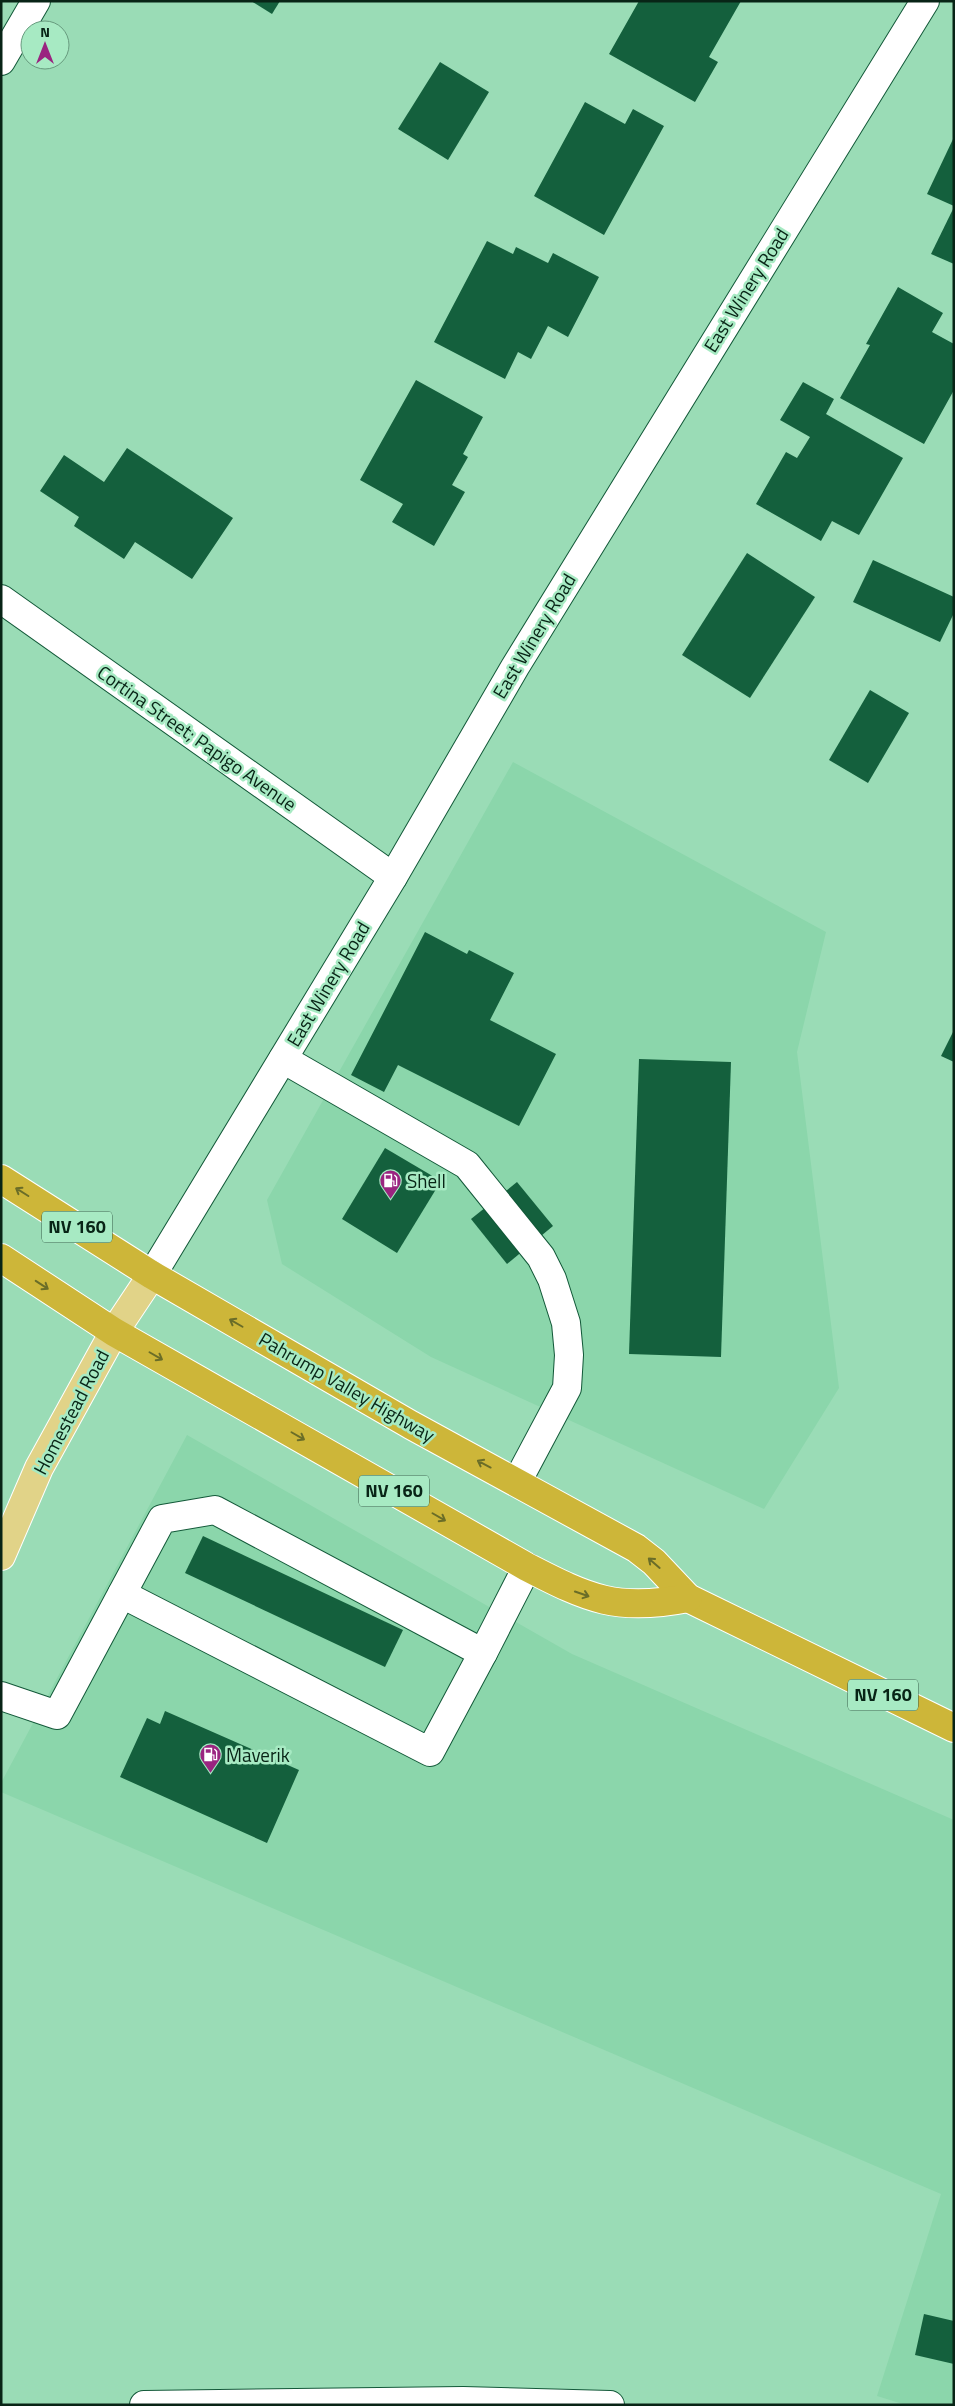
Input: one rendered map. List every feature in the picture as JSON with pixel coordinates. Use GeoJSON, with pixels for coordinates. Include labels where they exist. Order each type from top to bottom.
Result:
{"type":"FeatureCollection","features":[{"type":"Feature","properties":{"kind":"highway","name":"Pahrump Valley Highway"},"geometry":{"type":"LineString","coordinates":[[1,1179],[152,1275],[411,1424],[636,1548],[654,1562],[688,1598],[954,1728]]}},
{"type":"Feature","properties":{"kind":"highway","name":"NV 160"},"geometry":{"type":"LineString","coordinates":[[1,1258],[114,1332],[527,1567],[576,1592],[604,1601],[634,1604],[661,1603],[688,1598]]}},
{"type":"Feature","properties":{"kind":"main road","name":"Homestead Road"},"geometry":{"type":"LineString","coordinates":[[1,1556],[39,1468],[114,1332],[152,1275]]}},
{"type":"Feature","properties":{"kind":"street"},"geometry":{"type":"LineString","coordinates":[[1,61],[36,1]]}},
{"type":"Feature","properties":{"kind":"street","name":"East Winery Road"},"geometry":{"type":"LineString","coordinates":[[152,1275],[393,877],[520,658],[925,1]]}},
{"type":"Feature","properties":{"kind":"street","name":"Cortina Street; Papigo Avenue"},"geometry":{"type":"LineString","coordinates":[[1,599],[393,877]]}},
{"type":"Feature","properties":{"kind":"street"},"geometry":{"type":"LineString","coordinates":[[283,1059],[467,1165],[541,1258],[555,1286],[566,1323],[569,1355],[567,1388],[517,1482]]}},
{"type":"Feature","properties":{"kind":"street"},"geometry":{"type":"LineString","coordinates":[[1,1696],[58,1715],[162,1519],[215,1510],[483,1653]]}},
{"type":"Feature","properties":{"kind":"street"},"geometry":{"type":"LineString","coordinates":[[122,1594],[430,1752],[527,1567]]}},
{"type":"Feature","properties":{"kind":"street"},"geometry":{"type":"LineString","coordinates":[[144,2405],[463,2400],[610,2405]]}},
{"type":"Feature","properties":{"kind":"shaded area"},"geometry":{"type":"Polygon","coordinates":[[[513,762],[826,932],[797,1052],[839,1388],[764,1509],[431,1357],[282,1264],[267,1200],[513,762]]]}},
{"type":"Feature","properties":{"kind":"shaded area"},"geometry":{"type":"Polygon","coordinates":[[[187,1435],[572,1654],[954,1820],[954,2405],[906,2405],[877,2396],[941,2194],[1,1792],[1,1783],[187,1435]]]}},
{"type":"Feature","properties":{"kind":"building"},"geometry":{"type":"Polygon","coordinates":[[[251,1],[280,1],[272,14],[251,1]]]}},
{"type":"Feature","properties":{"kind":"building"},"geometry":{"type":"Polygon","coordinates":[[[639,1],[741,1],[709,57],[718,62],[695,102],[609,54],[639,1]]]}},
{"type":"Feature","properties":{"kind":"building"},"geometry":{"type":"Polygon","coordinates":[[[440,62],[489,92],[448,160],[398,129],[440,62]]]}},
{"type":"Feature","properties":{"kind":"building"},"geometry":{"type":"Polygon","coordinates":[[[585,102],[625,124],[633,109],[664,126],[604,235],[534,196],[585,102]]]}},
{"type":"Feature","properties":{"kind":"building"},"geometry":{"type":"Polygon","coordinates":[[[954,137],[954,206],[927,194],[954,137]]]}},
{"type":"Feature","properties":{"kind":"building"},"geometry":{"type":"Polygon","coordinates":[[[954,207],[954,264],[931,254],[954,207]]]}},
{"type":"Feature","properties":{"kind":"building"},"geometry":{"type":"Polygon","coordinates":[[[487,241],[513,254],[516,247],[548,263],[553,253],[599,277],[568,337],[548,326],[531,359],[518,352],[505,379],[434,342],[487,241]]]}},
{"type":"Feature","properties":{"kind":"building"},"geometry":{"type":"Polygon","coordinates":[[[898,287],[943,313],[932,332],[954,344],[954,390],[924,444],[840,398],[870,345],[866,344],[898,287]]]}},
{"type":"Feature","properties":{"kind":"building"},"geometry":{"type":"Polygon","coordinates":[[[416,380],[483,417],[463,454],[468,457],[452,485],[465,492],[434,546],[392,522],[403,504],[360,480],[416,380]]]}},
{"type":"Feature","properties":{"kind":"building"},"geometry":{"type":"Polygon","coordinates":[[[803,382],[834,399],[826,414],[903,458],[859,535],[832,521],[821,541],[756,504],[786,452],[797,458],[810,437],[780,420],[803,382]]]}},
{"type":"Feature","properties":{"kind":"building"},"geometry":{"type":"Polygon","coordinates":[[[127,448],[233,518],[192,579],[135,542],[124,559],[74,526],[79,517],[40,491],[64,455],[104,482],[127,448]]]}},
{"type":"Feature","properties":{"kind":"building"},"geometry":{"type":"Polygon","coordinates":[[[747,553],[815,597],[750,698],[682,655],[747,553]]]}},
{"type":"Feature","properties":{"kind":"building"},"geometry":{"type":"Polygon","coordinates":[[[873,560],[954,597],[954,613],[940,642],[853,602],[873,560]]]}},
{"type":"Feature","properties":{"kind":"building"},"geometry":{"type":"Polygon","coordinates":[[[870,690],[909,713],[868,783],[829,760],[870,690]]]}},
{"type":"Feature","properties":{"kind":"building"},"geometry":{"type":"Polygon","coordinates":[[[425,932],[467,954],[469,950],[514,973],[490,1020],[556,1054],[519,1126],[398,1065],[384,1092],[351,1075],[425,932]]]}},
{"type":"Feature","properties":{"kind":"building"},"geometry":{"type":"Polygon","coordinates":[[[954,1030],[954,1062],[941,1056],[954,1030]]]}},
{"type":"Feature","properties":{"kind":"building"},"geometry":{"type":"Polygon","coordinates":[[[639,1059],[731,1062],[721,1357],[629,1354],[639,1059]]]}},
{"type":"Feature","properties":{"kind":"building","name":"Shell"},"geometry":{"type":"Polygon","coordinates":[[[385,1148],[441,1181],[397,1253],[342,1219],[385,1148]]]}},
{"type":"Feature","properties":{"kind":"building","name":"Shell"},"geometry":{"type":"Polygon","coordinates":[[[517,1182],[553,1226],[507,1264],[471,1219],[517,1182]]]}},
{"type":"Feature","properties":{"kind":"building"},"geometry":{"type":"Polygon","coordinates":[[[203,1536],[403,1630],[385,1667],[185,1573],[203,1536]]]}},
{"type":"Feature","properties":{"kind":"building","name":"Maverik"},"geometry":{"type":"Polygon","coordinates":[[[165,1711],[299,1770],[267,1843],[120,1777],[147,1718],[160,1724],[165,1711]]]}},
{"type":"Feature","properties":{"kind":"building"},"geometry":{"type":"Polygon","coordinates":[[[924,2314],[954,2321],[954,2364],[915,2355],[924,2314]]]}},
{"type":"Feature","properties":{"kind":"place","name":"Shell"},"geometry":{"type":"Point","coordinates":[391,1200]}},
{"type":"Feature","properties":{"kind":"place","name":"Maverik"},"geometry":{"type":"Point","coordinates":[210,1774]}}]}
